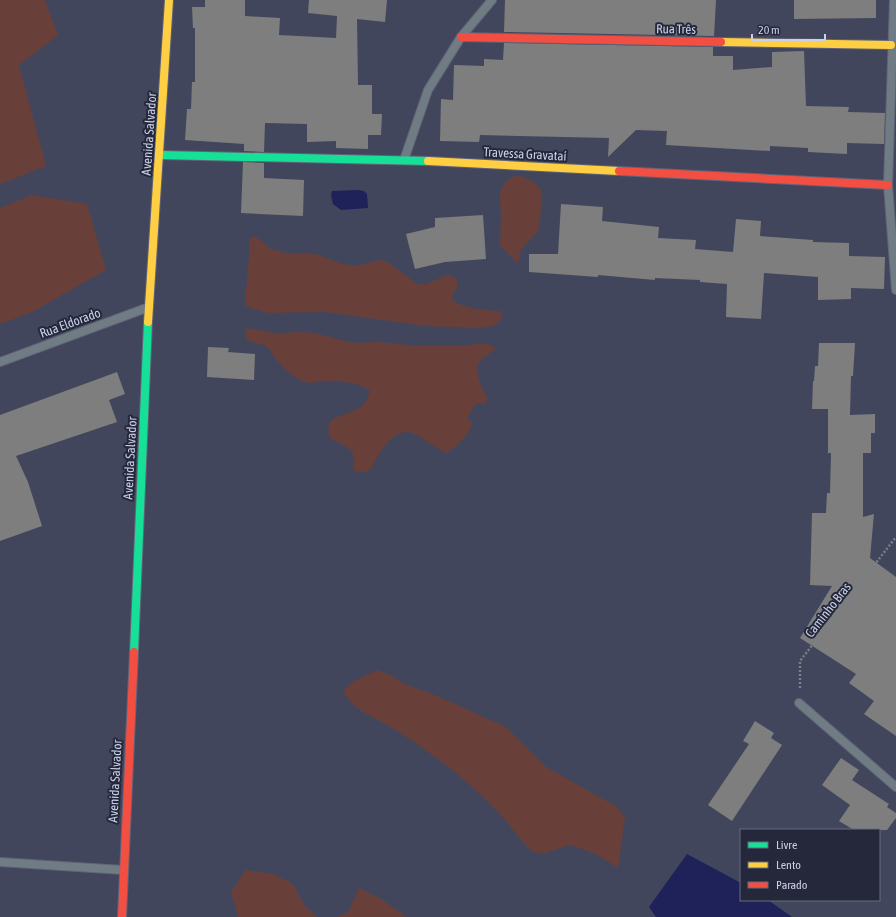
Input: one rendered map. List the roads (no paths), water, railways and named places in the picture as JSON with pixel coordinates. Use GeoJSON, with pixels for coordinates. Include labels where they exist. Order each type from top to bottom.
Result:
{"type":"FeatureCollection","features":[{"type":"Feature","properties":{"kind":"street","name":"Avenida Salvador"},"geometry":{"type":"LineString","coordinates":[[122,917],[149,307],[169,0]]}},
{"type":"Feature","properties":{"kind":"street"},"geometry":{"type":"LineString","coordinates":[[404,160],[428,90],[461,38],[492,0]]}},
{"type":"Feature","properties":{"kind":"street"},"geometry":{"type":"LineString","coordinates":[[894,0],[891,45],[888,185],[896,290]]}},
{"type":"Feature","properties":{"kind":"street","name":"Rua Três"},"geometry":{"type":"LineString","coordinates":[[461,38],[891,45]]}},
{"type":"Feature","properties":{"kind":"street","name":"Travessa Gravataí"},"geometry":{"type":"LineString","coordinates":[[160,154],[404,160],[888,185]]}},
{"type":"Feature","properties":{"kind":"street","name":"Rua Eldorado"},"geometry":{"type":"LineString","coordinates":[[0,362],[149,307]]}},
{"type":"Feature","properties":{"kind":"street"},"geometry":{"type":"LineString","coordinates":[[799,703],[896,787]]}},
{"type":"Feature","properties":{"kind":"street"},"geometry":{"type":"LineString","coordinates":[[0,862],[123,870]]}}]}
